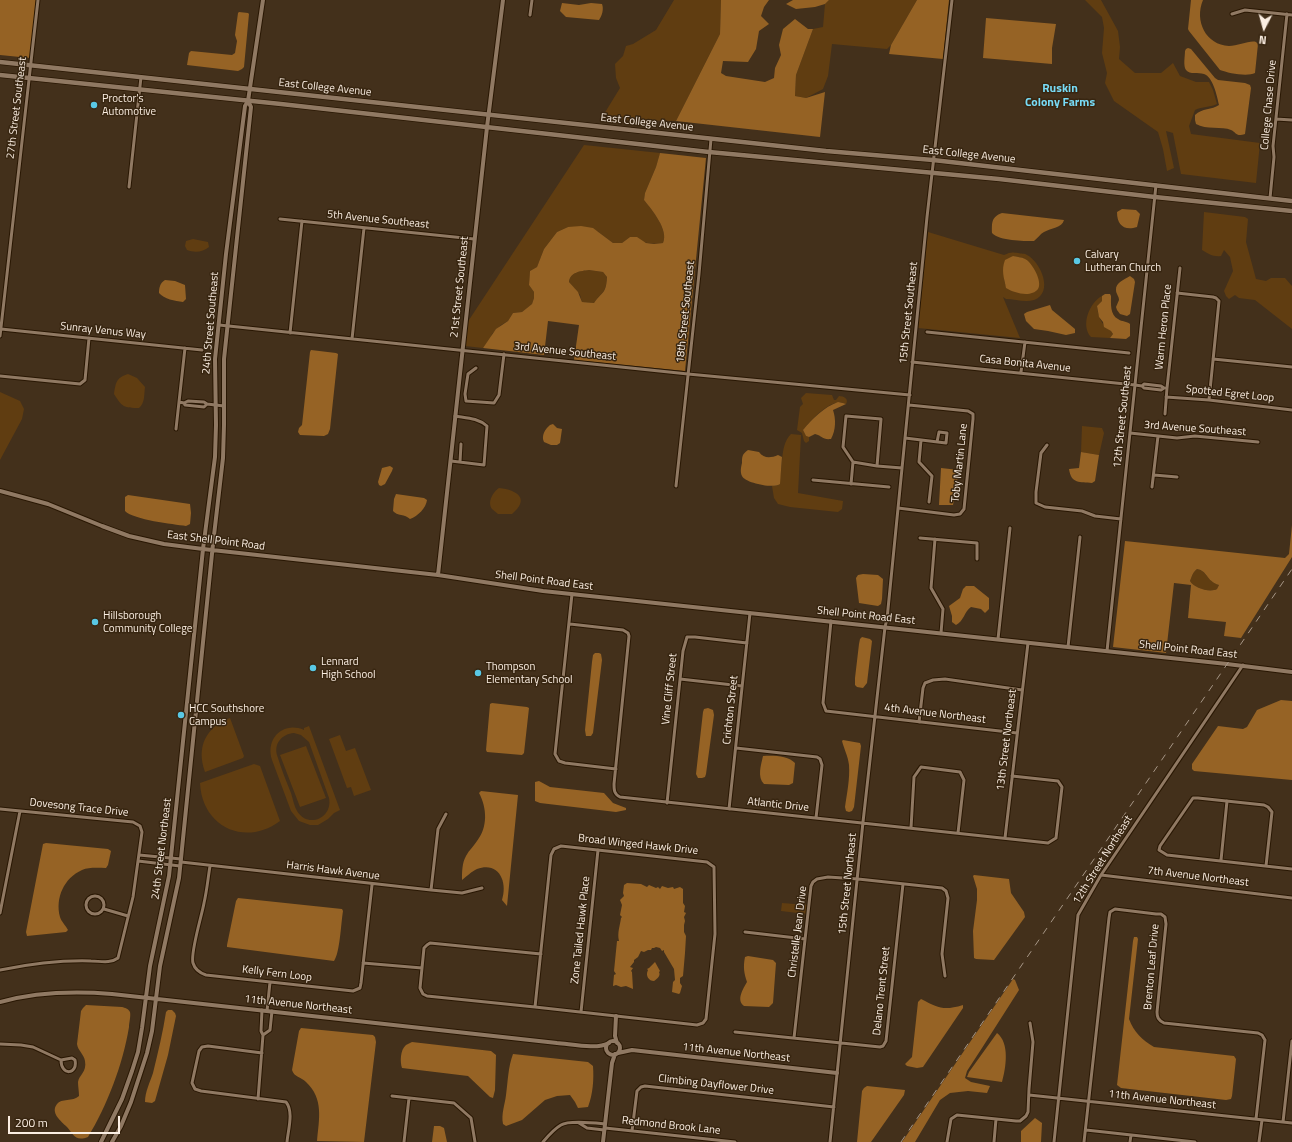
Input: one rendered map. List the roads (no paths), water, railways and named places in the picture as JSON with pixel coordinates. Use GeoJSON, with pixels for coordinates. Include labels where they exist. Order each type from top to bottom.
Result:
{"type":"FeatureCollection","features":[{"type":"Feature","properties":{"kind":"main road","name":"East College Avenue"},"geometry":{"type":"LineString","coordinates":[[0,62],[711,139],[933,160],[1292,201]]}},
{"type":"Feature","properties":{"kind":"main road","name":"East College Avenue"},"geometry":{"type":"LineString","coordinates":[[0,75],[30,77],[709,152],[932,172],[1292,211]]}},
{"type":"Feature","properties":{"kind":"street","name":"27th Street Southeast"},"geometry":{"type":"LineString","coordinates":[[0,336],[38,0]]}},
{"type":"Feature","properties":{"kind":"street","name":"24th Street Southeast"},"geometry":{"type":"LineString","coordinates":[[203,549],[214,457],[216,425],[215,359],[226,254],[245,106],[248,101],[263,0]]}},
{"type":"Feature","properties":{"kind":"street","name":"21st Street Southeast"},"geometry":{"type":"LineString","coordinates":[[438,576],[474,239],[503,0]]}},
{"type":"Feature","properties":{"kind":"street"},"geometry":{"type":"LineString","coordinates":[[530,14],[532,0]]}},
{"type":"Feature","properties":{"kind":"street","name":"15th Street Southeast"},"geometry":{"type":"LineString","coordinates":[[885,627],[933,160],[952,0]]}},
{"type":"Feature","properties":{"kind":"street"},"geometry":{"type":"LineString","coordinates":[[1232,14],[1245,10],[1292,15]]}},
{"type":"Feature","properties":{"kind":"street","name":"College Chase Drive"},"geometry":{"type":"LineString","coordinates":[[1270,198],[1274,157],[1273,146],[1287,14]]}},
{"type":"Feature","properties":{"kind":"street"},"geometry":{"type":"LineString","coordinates":[[130,187],[141,77]]}},
{"type":"Feature","properties":{"kind":"street","name":"24th Street Southeast"},"geometry":{"type":"LineString","coordinates":[[212,550],[223,458],[224,359],[251,107],[248,101]]}},
{"type":"Feature","properties":{"kind":"street"},"geometry":{"type":"LineString","coordinates":[[1276,119],[1292,120]]}},
{"type":"Feature","properties":{"kind":"street","name":"18th Street Southeast"},"geometry":{"type":"LineString","coordinates":[[676,486],[698,281],[711,139]]}},
{"type":"Feature","properties":{"kind":"street","name":"12th Street Southeast"},"geometry":{"type":"LineString","coordinates":[[1107,651],[1156,185]]}},
{"type":"Feature","properties":{"kind":"street","name":"5th Avenue Southeast"},"geometry":{"type":"LineString","coordinates":[[280,218],[474,239]]}},
{"type":"Feature","properties":{"kind":"street"},"geometry":{"type":"LineString","coordinates":[[290,333],[302,221]]}},
{"type":"Feature","properties":{"kind":"street"},"geometry":{"type":"LineString","coordinates":[[352,339],[364,228]]}},
{"type":"Feature","properties":{"kind":"street","name":"Warm Heron Place"},"geometry":{"type":"LineString","coordinates":[[1165,414],[1166,388],[1180,268]]}},
{"type":"Feature","properties":{"kind":"street"},"geometry":{"type":"LineString","coordinates":[[1177,293],[1213,297],[1219,301],[1209,400]]}},
{"type":"Feature","properties":{"kind":"street","name":"3rd Avenue Southeast"},"geometry":{"type":"LineString","coordinates":[[219,326],[910,395]]}},
{"type":"Feature","properties":{"kind":"street","name":"Sunray Venus Way"},"geometry":{"type":"LineString","coordinates":[[1,329],[202,350]]}},
{"type":"Feature","properties":{"kind":"street"},"geometry":{"type":"LineString","coordinates":[[928,332],[1129,353]]}},
{"type":"Feature","properties":{"kind":"street"},"geometry":{"type":"LineString","coordinates":[[0,376],[80,384],[85,380],[89,338]]}},
{"type":"Feature","properties":{"kind":"street"},"geometry":{"type":"LineString","coordinates":[[1021,372],[1024,342]]}},
{"type":"Feature","properties":{"kind":"street"},"geometry":{"type":"LineString","coordinates":[[176,430],[185,348]]}},
{"type":"Feature","properties":{"kind":"street"},"geometry":{"type":"LineString","coordinates":[[468,374],[466,401],[494,403],[500,396],[504,354]]}},
{"type":"Feature","properties":{"kind":"street"},"geometry":{"type":"LineString","coordinates":[[1213,359],[1292,367]]}},
{"type":"Feature","properties":{"kind":"street","name":"Casa Bonita Avenue"},"geometry":{"type":"LineString","coordinates":[[912,362],[1021,372],[1135,385],[1142,386],[1144,388],[1161,390],[1166,388]]}},
{"type":"Feature","properties":{"kind":"street"},"geometry":{"type":"LineString","coordinates":[[460,374],[468,374],[476,368]]}},
{"type":"Feature","properties":{"kind":"street","name":"Spotted Egret Loop"},"geometry":{"type":"LineString","coordinates":[[1166,397],[1209,400],[1292,410]]}},
{"type":"Feature","properties":{"kind":"street"},"geometry":{"type":"LineString","coordinates":[[179,402],[184,403],[185,405],[204,407],[207,404],[224,406]]}},
{"type":"Feature","properties":{"kind":"street","name":"Toby Martin Lane"},"geometry":{"type":"LineString","coordinates":[[898,508],[954,515],[960,514],[964,509],[973,414],[968,411],[909,405]]}},
{"type":"Feature","properties":{"kind":"street"},"geometry":{"type":"LineString","coordinates":[[451,461],[484,465],[487,426],[473,418],[456,416]]}},
{"type":"Feature","properties":{"kind":"street"},"geometry":{"type":"LineString","coordinates":[[851,484],[853,462],[843,447],[846,416],[881,419],[877,466]]}},
{"type":"Feature","properties":{"kind":"street"},"geometry":{"type":"LineString","coordinates":[[905,438],[938,442],[946,442],[946,433],[939,432],[938,442]]}},
{"type":"Feature","properties":{"kind":"street","name":"3rd Avenue Southeast"},"geometry":{"type":"LineString","coordinates":[[1130,433],[1177,438],[1195,436],[1258,442]]}},
{"type":"Feature","properties":{"kind":"street"},"geometry":{"type":"LineString","coordinates":[[1152,487],[1158,436]]}},
{"type":"Feature","properties":{"kind":"street"},"geometry":{"type":"LineString","coordinates":[[921,440],[919,462],[932,476],[930,502]]}},
{"type":"Feature","properties":{"kind":"street"},"geometry":{"type":"LineString","coordinates":[[460,462],[461,444]]}},
{"type":"Feature","properties":{"kind":"street"},"geometry":{"type":"LineString","coordinates":[[1047,445],[1041,453],[1036,503],[1045,507],[1082,511],[1095,516],[1121,519]]}},
{"type":"Feature","properties":{"kind":"street"},"geometry":{"type":"LineString","coordinates":[[853,462],[902,468]]}},
{"type":"Feature","properties":{"kind":"street"},"geometry":{"type":"LineString","coordinates":[[1154,475],[1177,477]]}},
{"type":"Feature","properties":{"kind":"street"},"geometry":{"type":"LineString","coordinates":[[813,480],[889,487]]}},
{"type":"Feature","properties":{"kind":"street","name":"East Shell Point Road"},"geometry":{"type":"LineString","coordinates":[[0,491],[48,504],[129,536],[164,544],[438,576]]}},
{"type":"Feature","properties":{"kind":"street"},"geometry":{"type":"LineString","coordinates":[[998,639],[1010,528]]}},
{"type":"Feature","properties":{"kind":"street"},"geometry":{"type":"LineString","coordinates":[[1068,647],[1080,537]]}},
{"type":"Feature","properties":{"kind":"street"},"geometry":{"type":"LineString","coordinates":[[920,538],[976,543],[977,559]]}},
{"type":"Feature","properties":{"kind":"street"},"geometry":{"type":"LineString","coordinates":[[935,539],[930,588],[943,609],[941,633]]}},
{"type":"Feature","properties":{"kind":"street","name":"24th Street Northeast"},"geometry":{"type":"LineString","coordinates":[[101,1142],[122,1099],[132,1071],[142,1028],[150,966],[164,906],[171,858],[203,549]]}},
{"type":"Feature","properties":{"kind":"street","name":"24th Street Northeast"},"geometry":{"type":"LineString","coordinates":[[112,1142],[131,1102],[141,1074],[152,1031],[160,966],[173,908],[181,862],[212,550]]}},
{"type":"Feature","properties":{"kind":"street","name":"Shell Point Road East"},"geometry":{"type":"LineString","coordinates":[[438,576],[572,594],[1292,672]]}},
{"type":"Feature","properties":{"kind":"street"},"geometry":{"type":"LineString","coordinates":[[572,594],[556,757],[559,761],[565,763],[616,768]]}},
{"type":"Feature","properties":{"kind":"street","name":"Crichton Street"},"geometry":{"type":"LineString","coordinates":[[729,809],[750,613]]}},
{"type":"Feature","properties":{"kind":"street","name":"4th Avenue Northeast"},"geometry":{"type":"LineString","coordinates":[[831,621],[823,703],[826,711],[1017,733]]}},
{"type":"Feature","properties":{"kind":"street","name":"Atlantic Drive"},"geometry":{"type":"LineString","coordinates":[[570,624],[623,630],[628,633],[629,636],[614,791],[616,795],[620,797],[1048,843],[1056,838],[1062,787],[1058,781],[1012,776]]}},
{"type":"Feature","properties":{"kind":"street","name":"15th Street Northeast"},"geometry":{"type":"LineString","coordinates":[[830,1142],[885,627]]}},
{"type":"Feature","properties":{"kind":"street","name":"Vine Cliff Street"},"geometry":{"type":"LineString","coordinates":[[667,803],[684,645],[687,637],[747,642]]}},
{"type":"Feature","properties":{"kind":"street","name":"13th Street Northeast"},"geometry":{"type":"LineString","coordinates":[[1005,838],[1028,643]]}},
{"type":"Feature","properties":{"kind":"street","name":"12th Street Northeast"},"geometry":{"type":"LineString","coordinates":[[1054,1142],[1078,915],[1101,875],[1243,666]]}},
{"type":"Feature","properties":{"kind":"street"},"geometry":{"type":"LineString","coordinates":[[919,722],[923,688],[925,683],[932,680],[945,679],[1022,690]]}},
{"type":"Feature","properties":{"kind":"street"},"geometry":{"type":"LineString","coordinates":[[680,680],[742,686]]}},
{"type":"Feature","properties":{"kind":"street"},"geometry":{"type":"LineString","coordinates":[[736,748],[817,757],[820,759],[822,765],[816,818]]}},
{"type":"Feature","properties":{"kind":"street"},"geometry":{"type":"LineString","coordinates":[[911,828],[914,777],[921,767],[960,772],[964,780],[958,833]]}},
{"type":"Feature","properties":{"kind":"street"},"geometry":{"type":"LineString","coordinates":[[1266,866],[1272,812],[1264,805],[1192,798],[1160,846],[1159,850],[1167,855],[1292,869]]}},
{"type":"Feature","properties":{"kind":"street"},"geometry":{"type":"LineString","coordinates":[[1221,860],[1227,801]]}},
{"type":"Feature","properties":{"kind":"street","name":"Dovesong Trace Drive"},"geometry":{"type":"LineString","coordinates":[[0,809],[137,823],[142,832],[133,897],[118,958],[110,962],[68,960],[24,965],[0,970]]}},
{"type":"Feature","properties":{"kind":"street"},"geometry":{"type":"LineString","coordinates":[[0,913],[20,811]]}},
{"type":"Feature","properties":{"kind":"street"},"geometry":{"type":"LineString","coordinates":[[431,890],[438,829],[446,814]]}},
{"type":"Feature","properties":{"kind":"street","name":"Broad Winged Hawk Drive"},"geometry":{"type":"LineString","coordinates":[[535,1008],[541,954],[552,852],[556,847],[561,846],[707,862],[714,866],[715,934],[705,1021],[700,1025],[535,1008],[427,996],[423,994],[420,988],[424,948],[430,943],[541,954]]}},
{"type":"Feature","properties":{"kind":"street","name":"Zone Tailed Hawk Place"},"geometry":{"type":"LineString","coordinates":[[581,1012],[598,850]]}},
{"type":"Feature","properties":{"kind":"street"},"geometry":{"type":"LineString","coordinates":[[139,855],[171,858],[181,862]]}},
{"type":"Feature","properties":{"kind":"street"},"geometry":{"type":"LineString","coordinates":[[138,861],[170,865],[181,862]]}},
{"type":"Feature","properties":{"kind":"street","name":"Harris Hawk Avenue"},"geometry":{"type":"LineString","coordinates":[[181,862],[372,885],[462,893],[482,888]]}},
{"type":"Feature","properties":{"kind":"street","name":"Kelly Fern Loop"},"geometry":{"type":"LineString","coordinates":[[210,866],[204,904],[192,954],[192,963],[198,971],[206,975],[353,991],[360,988],[372,885]]}},
{"type":"Feature","properties":{"kind":"street","name":"7th Avenue Northeast"},"geometry":{"type":"LineString","coordinates":[[1101,875],[1292,898]]}},
{"type":"Feature","properties":{"kind":"street","name":"Christelle Jean Drive"},"geometry":{"type":"LineString","coordinates":[[794,1038],[811,886],[817,879],[828,877],[858,879],[942,888],[946,890],[948,898],[942,954],[945,976]]}},
{"type":"Feature","properties":{"kind":"street","name":"Delano Trent Street"},"geometry":{"type":"LineString","coordinates":[[735,1032],[882,1046],[886,1041],[903,884]]}},
{"type":"Feature","properties":{"kind":"street"},"geometry":{"type":"LineString","coordinates":[[92,897],[98,897],[103,900],[104,909],[100,913],[94,914],[89,912],[87,909],[88,900],[92,897]]}},
{"type":"Feature","properties":{"kind":"street"},"geometry":{"type":"LineString","coordinates":[[104,909],[128,916]]}},
{"type":"Feature","properties":{"kind":"street","name":"Brenton Leaf Drive"},"geometry":{"type":"LineString","coordinates":[[1084,1142],[1108,918],[1110,912],[1115,909],[1161,914],[1165,917],[1166,924],[1157,1012],[1157,1017],[1160,1020],[1164,1023],[1258,1033],[1262,1035],[1265,1040],[1256,1119]]}},
{"type":"Feature","properties":{"kind":"street"},"geometry":{"type":"LineString","coordinates":[[745,932],[805,939]]}},
{"type":"Feature","properties":{"kind":"street"},"geometry":{"type":"LineString","coordinates":[[363,963],[422,968]]}},
{"type":"Feature","properties":{"kind":"street"},"geometry":{"type":"LineString","coordinates":[[264,1035],[270,1030],[270,982]]}},
{"type":"Feature","properties":{"kind":"street","name":"11th Avenue Northeast"},"geometry":{"type":"LineString","coordinates":[[0,1002],[30,996],[88,992],[156,998],[557,1044],[594,1046],[604,1045],[610,1042]]}},
{"type":"Feature","properties":{"kind":"street"},"geometry":{"type":"LineString","coordinates":[[258,1099],[264,1035],[261,1031],[262,1010]]}},
{"type":"Feature","properties":{"kind":"street"},"geometry":{"type":"LineString","coordinates":[[603,1142],[612,1062],[620,1048],[615,1031],[616,1016]]}},
{"type":"Feature","properties":{"kind":"street"},"geometry":{"type":"LineString","coordinates":[[947,1142],[949,1123],[953,1116],[957,1115],[996,1120],[1020,1121],[1026,1116],[1028,1112],[1033,1042],[1030,1023]]}},
{"type":"Feature","properties":{"kind":"street"},"geometry":{"type":"LineString","coordinates":[[612,1062],[606,1047],[615,1031]]}},
{"type":"Feature","properties":{"kind":"street"},"geometry":{"type":"LineString","coordinates":[[610,1042],[618,1043]]}},
{"type":"Feature","properties":{"kind":"street"},"geometry":{"type":"LineString","coordinates":[[1283,1122],[1292,1042]]}},
{"type":"Feature","properties":{"kind":"street","name":"11th Avenue Northeast"},"geometry":{"type":"LineString","coordinates":[[618,1043],[625,1048],[632,1050],[837,1073]]}},
{"type":"Feature","properties":{"kind":"street"},"geometry":{"type":"LineString","coordinates":[[0,1044],[33,1047],[61,1060],[72,1058],[75,1060],[76,1066],[70,1072],[66,1071],[61,1065],[61,1060]]}},
{"type":"Feature","properties":{"kind":"street"},"geometry":{"type":"LineString","coordinates":[[262,1053],[205,1046],[200,1049],[198,1053],[192,1081],[194,1088],[198,1091],[286,1102],[290,1106],[287,1142]]}},
{"type":"Feature","properties":{"kind":"street","name":"11th Avenue Northeast"},"geometry":{"type":"LineString","coordinates":[[594,1046],[608,1052]]}},
{"type":"Feature","properties":{"kind":"street","name":"11th Avenue Northeast"},"geometry":{"type":"LineString","coordinates":[[617,1053],[632,1050]]}},
{"type":"Feature","properties":{"kind":"street"},"geometry":{"type":"LineString","coordinates":[[608,1052],[617,1053]]}},
{"type":"Feature","properties":{"kind":"street","name":"Climbing Dayflower Drive"},"geometry":{"type":"LineString","coordinates":[[632,1131],[637,1091],[641,1087],[646,1086],[834,1107]]}},
{"type":"Feature","properties":{"kind":"street","name":"11th Avenue Northeast"},"geometry":{"type":"LineString","coordinates":[[1029,1095],[1292,1123]]}},
{"type":"Feature","properties":{"kind":"street"},"geometry":{"type":"LineString","coordinates":[[392,1096],[452,1102],[456,1104],[471,1118],[476,1142]]}},
{"type":"Feature","properties":{"kind":"street"},"geometry":{"type":"LineString","coordinates":[[404,1142],[409,1098]]}},
{"type":"Feature","properties":{"kind":"street"},"geometry":{"type":"LineString","coordinates":[[994,1142],[996,1120]]}},
{"type":"Feature","properties":{"kind":"street"},"geometry":{"type":"LineString","coordinates":[[1259,1142],[1262,1120]]}},
{"type":"Feature","properties":{"kind":"street"},"geometry":{"type":"LineString","coordinates":[[592,1129],[593,1122]]}},
{"type":"Feature","properties":{"kind":"street","name":"Redmond Brook Lane"},"geometry":{"type":"LineString","coordinates":[[543,1142],[562,1124],[593,1122],[605,1127],[632,1131],[735,1142]]}},
{"type":"Feature","properties":{"kind":"street","name":"Redmond Brook Lane"},"geometry":{"type":"LineString","coordinates":[[579,1123],[592,1129],[605,1127]]}},
{"type":"Feature","properties":{"kind":"street"},"geometry":{"type":"LineString","coordinates":[[1086,1130],[1195,1142]]}},
{"type":"Feature","properties":{"kind":"street"},"geometry":{"type":"LineString","coordinates":[[1130,1142],[1131,1135]]}},
{"type":"Feature","properties":{"kind":"railway"},"geometry":{"type":"LineString","coordinates":[[901,1142],[1292,569]]}},
{"type":"Feature","properties":{"kind":"place","name":"Proctor's Automotive"},"geometry":{"type":"Point","coordinates":[94,105]}},
{"type":"Feature","properties":{"kind":"place","name":"Calvary Lutheran Church"},"geometry":{"type":"Point","coordinates":[1077,261]}},
{"type":"Feature","properties":{"kind":"place","name":"Hillsborough Community College"},"geometry":{"type":"Point","coordinates":[95,622]}},
{"type":"Feature","properties":{"kind":"place","name":"Lennard High School"},"geometry":{"type":"Point","coordinates":[313,668]}},
{"type":"Feature","properties":{"kind":"place","name":"Thompson Elementary School"},"geometry":{"type":"Point","coordinates":[478,673]}},
{"type":"Feature","properties":{"kind":"place","name":"HCC Southshore Campus"},"geometry":{"type":"Point","coordinates":[181,715]}},
{"type":"Feature","properties":{"kind":"district","name":"Ruskin Colony Farms"},"geometry":{"type":"Point","coordinates":[1060,96]}}]}
